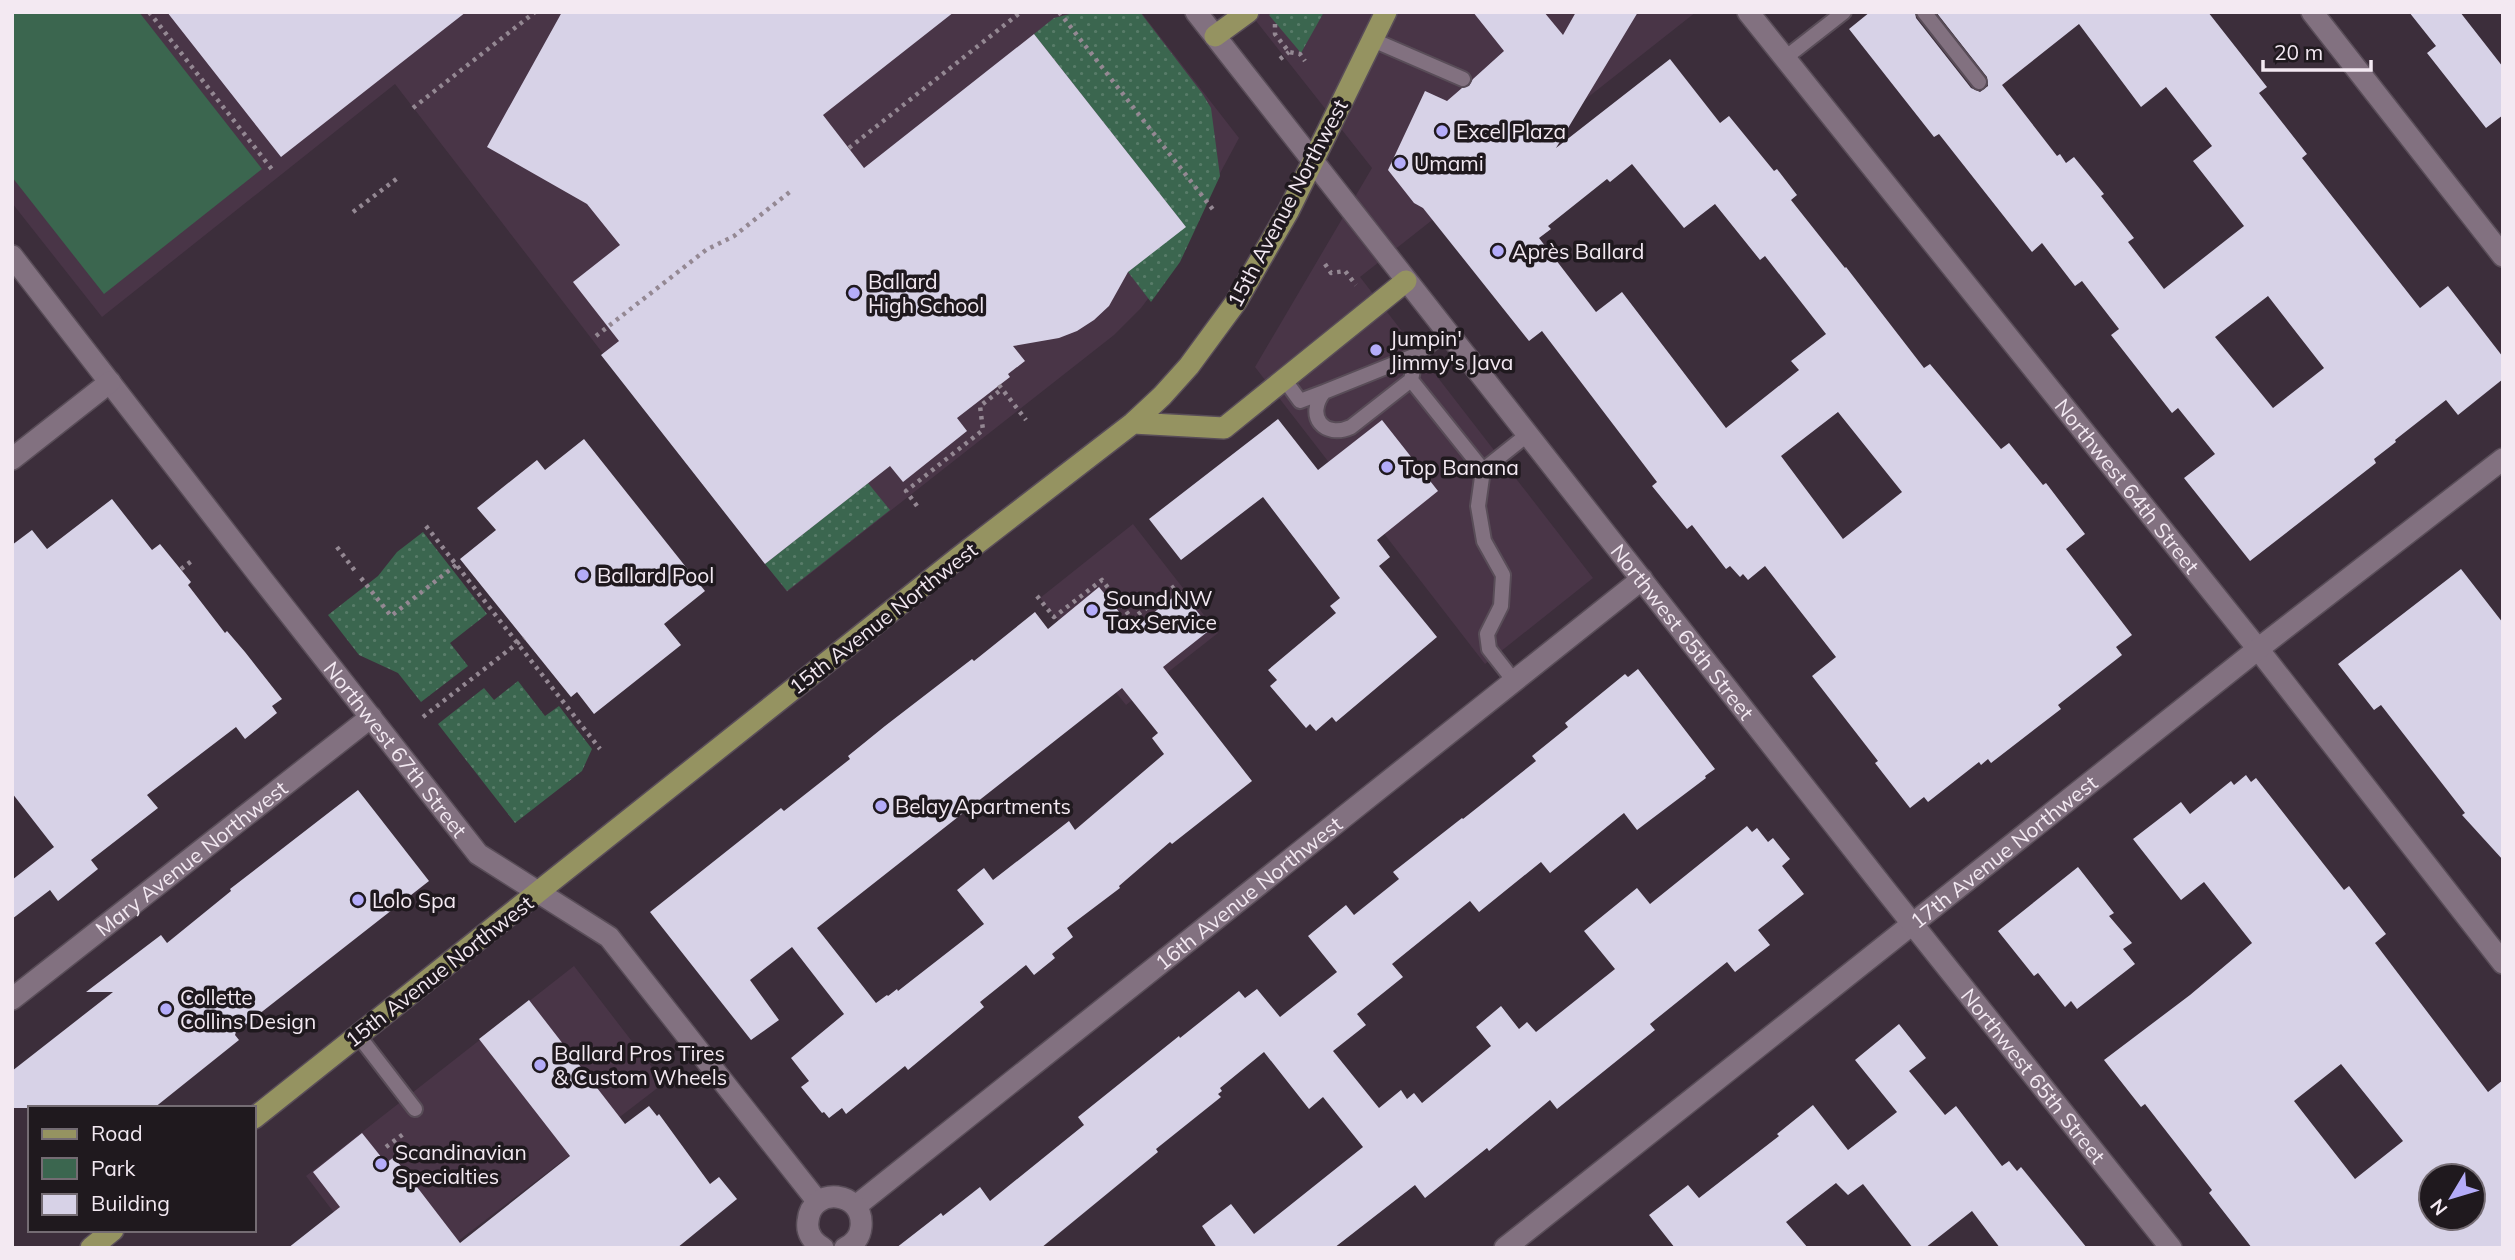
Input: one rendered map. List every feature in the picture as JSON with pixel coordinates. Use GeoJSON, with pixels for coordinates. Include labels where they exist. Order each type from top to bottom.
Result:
{"type":"FeatureCollection","features":[{"type":"Feature","properties":{"kind":"main road"},"geometry":{"type":"LineString","coordinates":[[1215,36],[1248,12]]}},
{"type":"Feature","properties":{"kind":"main road","name":"15th Avenue Northwest"},"geometry":{"type":"LineString","coordinates":[[256,1116],[958,558],[1133,423],[1189,366],[1236,302],[1289,209],[1387,12]]}},
{"type":"Feature","properties":{"kind":"main road"},"geometry":{"type":"LineString","coordinates":[[1133,423],[1224,428],[1406,281]]}},
{"type":"Feature","properties":{"kind":"main road"},"geometry":{"type":"LineString","coordinates":[[91,1248],[111,1232]]}},
{"type":"Feature","properties":{"kind":"street","name":"Northwest 65th Street"},"geometry":{"type":"LineString","coordinates":[[1196,12],[1527,435],[2171,1248]]}},
{"type":"Feature","properties":{"kind":"street","name":"Northwest 64th Street"},"geometry":{"type":"LineString","coordinates":[[1748,12],[2258,649],[2503,963]]}},
{"type":"Feature","properties":{"kind":"street"},"geometry":{"type":"LineString","coordinates":[[2312,12],[2503,256]]}},
{"type":"Feature","properties":{"kind":"street","name":"Northwest 67th Street"},"geometry":{"type":"LineString","coordinates":[[12,256],[478,853],[609,937],[818,1202]]}},
{"type":"Feature","properties":{"kind":"street"},"geometry":{"type":"LineString","coordinates":[[12,459],[110,382]]}},
{"type":"Feature","properties":{"kind":"street","name":"17th Avenue Northwest"},"geometry":{"type":"LineString","coordinates":[[1505,1248],[2258,649],[2503,459]]}},
{"type":"Feature","properties":{"kind":"street","name":"16th Avenue Northwest"},"geometry":{"type":"LineString","coordinates":[[856,1206],[1642,579]]}},
{"type":"Feature","properties":{"kind":"street","name":"Mary Avenue Northwest"},"geometry":{"type":"LineString","coordinates":[[12,999],[371,717]]}},
{"type":"Feature","properties":{"kind":"street"},"geometry":{"type":"LineString","coordinates":[[812,1245],[807,1227],[810,1210],[818,1202],[831,1196],[840,1196],[856,1206],[862,1223],[860,1233],[850,1247]]}},
{"type":"Feature","properties":{"kind":"lane"},"geometry":{"type":"LineString","coordinates":[[1785,58],[1844,12]]}},
{"type":"Feature","properties":{"kind":"lane"},"geometry":{"type":"LineString","coordinates":[[1924,12],[1979,82]]}},
{"type":"Feature","properties":{"kind":"lane"},"geometry":{"type":"LineString","coordinates":[[1373,40],[1463,79]]}},
{"type":"Feature","properties":{"kind":"lane"},"geometry":{"type":"LineString","coordinates":[[1283,379],[1300,401],[1416,355],[1446,332]]}},
{"type":"Feature","properties":{"kind":"lane"},"geometry":{"type":"LineString","coordinates":[[1324,392],[1315,409],[1318,419],[1332,431],[1352,427],[1411,380],[1416,355]]}},
{"type":"Feature","properties":{"kind":"lane"},"geometry":{"type":"LineString","coordinates":[[1411,380],[1483,470]]}},
{"type":"Feature","properties":{"kind":"lane"},"geometry":{"type":"LineString","coordinates":[[1514,681],[1489,649],[1487,634],[1501,606],[1503,575],[1485,541],[1478,506],[1483,470],[1527,435]]}},
{"type":"Feature","properties":{"kind":"lane"},"geometry":{"type":"LineString","coordinates":[[358,1035],[415,1109]]}},
{"type":"Feature","properties":{"kind":"path"},"geometry":{"type":"LineString","coordinates":[[149,12],[274,172]]}},
{"type":"Feature","properties":{"kind":"path"},"geometry":{"type":"LineString","coordinates":[[414,108],[535,12]]}},
{"type":"Feature","properties":{"kind":"path"},"geometry":{"type":"LineString","coordinates":[[849,148],[1021,12]]}},
{"type":"Feature","properties":{"kind":"path"},"geometry":{"type":"LineString","coordinates":[[1059,12],[1214,211]]}},
{"type":"Feature","properties":{"kind":"path"},"geometry":{"type":"LineString","coordinates":[[1270,18],[1276,24],[1275,34],[1289,52],[1300,54],[1305,61]]}},
{"type":"Feature","properties":{"kind":"path"},"geometry":{"type":"LineString","coordinates":[[1280,60],[1289,52]]}},
{"type":"Feature","properties":{"kind":"path"},"geometry":{"type":"LineString","coordinates":[[353,212],[398,177]]}},
{"type":"Feature","properties":{"kind":"path"},"geometry":{"type":"LineString","coordinates":[[596,336],[706,250],[734,236],[791,191]]}},
{"type":"Feature","properties":{"kind":"path"},"geometry":{"type":"LineString","coordinates":[[1325,264],[1331,273],[1345,271],[1354,264]]}},
{"type":"Feature","properties":{"kind":"path"},"geometry":{"type":"LineString","coordinates":[[1345,271],[1359,288]]}},
{"type":"Feature","properties":{"kind":"path"},"geometry":{"type":"LineString","coordinates":[[917,506],[906,491],[982,430],[981,406],[1000,387],[1026,420]]}},
{"type":"Feature","properties":{"kind":"path"},"geometry":{"type":"LineString","coordinates":[[426,526],[600,749]]}},
{"type":"Feature","properties":{"kind":"path"},"geometry":{"type":"LineString","coordinates":[[337,547],[355,570]]}},
{"type":"Feature","properties":{"kind":"path"},"geometry":{"type":"LineString","coordinates":[[181,569],[192,560]]}},
{"type":"Feature","properties":{"kind":"path"},"geometry":{"type":"LineString","coordinates":[[361,578],[390,615],[456,565]]}},
{"type":"Feature","properties":{"kind":"path"},"geometry":{"type":"LineString","coordinates":[[1037,596],[1054,617],[1102,580],[1132,619],[1175,585]]}},
{"type":"Feature","properties":{"kind":"path"},"geometry":{"type":"LineString","coordinates":[[424,716],[524,638]]}},
{"type":"Feature","properties":{"kind":"path"},"geometry":{"type":"LineString","coordinates":[[386,1147],[412,1127]]}},
{"type":"Feature","properties":{"kind":"shaded area","name":"Ballard High School"},"geometry":{"type":"Polygon","coordinates":[[[12,12],[1141,12],[1239,138],[1163,279],[1141,308],[1114,335],[787,592],[395,84],[102,317],[12,203],[12,12]]]}},
{"type":"Feature","properties":{"kind":"shaded area"},"geometry":{"type":"Polygon","coordinates":[[[1249,12],[1696,12],[1360,277],[1593,578],[1485,664],[1255,367],[1372,168],[1249,12]]]}},
{"type":"Feature","properties":{"kind":"shaded area"},"geometry":{"type":"Polygon","coordinates":[[[1133,524],[1218,633],[1126,705],[1040,598],[1133,524]]]}},
{"type":"Feature","properties":{"kind":"shaded area"},"geometry":{"type":"Polygon","coordinates":[[[574,966],[664,1083],[449,1248],[361,1248],[306,1176],[574,966]]]}},
{"type":"Feature","properties":{"kind":"green space"},"geometry":{"type":"Polygon","coordinates":[[[12,12],[139,12],[262,169],[104,294],[12,177],[12,12]]]}},
{"type":"Feature","properties":{"kind":"green space"},"geometry":{"type":"Polygon","coordinates":[[[1078,12],[1140,12],[1211,108],[1220,176],[1180,262],[1151,302],[1128,272],[1185,226],[1034,34],[1054,18],[1078,12]]]}},
{"type":"Feature","properties":{"kind":"green space"},"geometry":{"type":"Polygon","coordinates":[[[1273,12],[1324,12],[1301,53],[1269,15],[1273,12]]]}},
{"type":"Feature","properties":{"kind":"green space"},"geometry":{"type":"Polygon","coordinates":[[[868,483],[890,510],[787,591],[765,564],[868,483]]]}},
{"type":"Feature","properties":{"kind":"green space"},"geometry":{"type":"Polygon","coordinates":[[[423,532],[487,614],[450,643],[468,666],[421,702],[398,673],[359,655],[328,615],[378,576],[397,552],[423,532]]]}},
{"type":"Feature","properties":{"kind":"green space"},"geometry":{"type":"Polygon","coordinates":[[[518,681],[545,716],[559,706],[592,749],[582,771],[515,823],[438,724],[484,688],[494,700],[518,681]]]}},
{"type":"Feature","properties":{"kind":"building"},"geometry":{"type":"Polygon","coordinates":[[[167,12],[466,12],[281,157],[167,12]]]}},
{"type":"Feature","properties":{"kind":"building"},"geometry":{"type":"Polygon","coordinates":[[[562,12],[954,12],[823,115],[864,168],[1034,34],[1186,227],[1128,272],[1109,306],[1094,320],[1059,338],[1013,346],[1025,361],[1008,374],[1010,377],[957,418],[967,431],[903,482],[890,466],[765,564],[601,355],[619,341],[573,282],[620,245],[587,204],[487,147],[562,12]]]}},
{"type":"Feature","properties":{"kind":"building"},"geometry":{"type":"Polygon","coordinates":[[[1473,12],[1544,12],[1563,35],[1576,12],[1638,12],[1556,148],[1670,59],[1720,123],[1729,116],[1774,171],[1777,169],[1797,195],[1791,200],[1924,368],[1930,364],[2001,449],[2009,443],[2043,485],[2046,483],[2085,534],[2066,549],[2132,635],[2116,647],[2122,655],[2058,705],[2061,709],[1991,763],[1988,759],[1981,765],[1979,762],[1928,802],[1924,797],[1910,808],[1875,763],[1878,761],[1812,676],[1836,657],[1765,566],[1748,580],[1743,574],[1740,577],[1730,566],[1726,569],[1692,525],[1687,529],[1652,486],[1657,482],[1542,331],[1529,341],[1423,208],[1414,203],[1388,170],[1425,91],[1447,101],[1462,88],[1469,86],[1473,79],[1504,51],[1473,12]],[[1632,164],[1610,182],[1607,179],[1548,226],[1551,229],[1539,238],[1596,312],[1622,292],[1726,428],[1799,370],[1791,361],[1826,334],[1765,256],[1760,260],[1715,204],[1684,228],[1632,164]],[[1838,412],[1781,456],[1843,539],[1902,492],[1838,412]]]}},
{"type":"Feature","properties":{"kind":"building"},"geometry":{"type":"Polygon","coordinates":[[[1870,12],[1915,12],[1916,18],[1971,88],[1980,92],[1988,86],[1987,77],[1936,12],[2208,12],[2267,87],[2259,93],[2307,154],[2302,158],[2420,308],[2448,286],[2503,357],[2503,379],[2458,415],[2446,400],[2395,440],[2396,442],[2374,459],[2376,463],[2250,561],[2184,478],[2215,454],[2178,408],[2172,413],[2111,335],[2119,329],[2082,281],[2075,286],[2042,243],[2032,252],[1939,134],[1934,137],[1849,29],[1870,12]],[[2079,24],[2002,85],[2057,156],[2060,154],[2066,163],[2074,157],[2104,194],[2101,196],[2134,238],[2128,242],[2164,289],[2244,226],[2193,161],[2212,146],[2166,87],[2141,107],[2079,24]],[[2268,296],[2215,337],[2273,408],[2324,368],[2268,296]]]}},
{"type":"Feature","properties":{"kind":"building"},"geometry":{"type":"Polygon","coordinates":[[[2409,12],[2460,12],[2503,67],[2503,115],[2486,128],[2427,53],[2436,46],[2409,12]]]}},
{"type":"Feature","properties":{"kind":"building"},"geometry":{"type":"Polygon","coordinates":[[[1278,419],[1318,470],[1382,420],[1438,491],[1377,540],[1390,557],[1379,566],[1437,637],[1336,722],[1332,717],[1316,731],[1310,724],[1306,728],[1270,686],[1277,680],[1268,670],[1336,613],[1330,606],[1340,598],[1263,497],[1181,560],[1149,519],[1278,419]]]}},
{"type":"Feature","properties":{"kind":"building","name":"Ballard Pool"},"geometry":{"type":"Polygon","coordinates":[[[584,439],[705,591],[664,624],[681,645],[594,714],[577,692],[571,697],[460,559],[496,530],[477,508],[537,460],[545,470],[584,439]]]}},
{"type":"Feature","properties":{"kind":"building"},"geometry":{"type":"Polygon","coordinates":[[[112,499],[152,550],[160,544],[191,582],[188,585],[225,633],[227,631],[282,699],[272,706],[277,713],[245,739],[236,727],[147,795],[158,808],[91,860],[98,869],[58,901],[50,890],[12,919],[12,880],[54,847],[12,793],[12,545],[32,530],[47,549],[112,499]]]}},
{"type":"Feature","properties":{"kind":"building"},"geometry":{"type":"Polygon","coordinates":[[[2461,569],[2503,623],[2503,860],[2462,815],[2465,813],[2381,705],[2374,710],[2338,664],[2461,569]]]}},
{"type":"Feature","properties":{"kind":"building"},"geometry":{"type":"Polygon","coordinates":[[[1099,587],[1133,629],[1181,591],[1211,629],[1163,667],[1252,781],[1172,844],[1170,842],[1119,886],[1120,888],[1067,928],[1073,937],[1052,954],[1055,958],[1034,975],[1026,965],[980,1002],[984,1007],[908,1070],[905,1066],[846,1114],[842,1108],[829,1118],[801,1087],[809,1081],[791,1058],[844,1014],[792,947],[750,980],[779,1020],[751,1040],[650,912],[781,808],[784,811],[850,759],[848,756],[885,726],[972,659],[974,661],[1035,612],[1048,629],[1099,587]],[[1122,688],[817,928],[876,1003],[897,989],[898,991],[984,924],[957,890],[984,868],[993,880],[1069,821],[1075,830],[1164,754],[1152,738],[1158,733],[1122,688]]]}},
{"type":"Feature","properties":{"kind":"building"},"geometry":{"type":"Polygon","coordinates":[[[1638,669],[1715,769],[1637,830],[1624,813],[1550,873],[1541,862],[1479,912],[1470,901],[1392,964],[1403,977],[1357,1014],[1366,1025],[1333,1051],[1379,1108],[1401,1090],[1407,1099],[1414,1093],[1422,1103],[1491,1046],[1476,1027],[1501,1006],[1519,1029],[1527,1022],[1536,1032],[1615,969],[1584,931],[1637,888],[1650,904],[1747,826],[1752,832],[1757,828],[1768,842],[1773,838],[1790,859],[1782,866],[1804,894],[1758,930],[1770,945],[1735,972],[1727,962],[1650,1024],[1655,1030],[1557,1109],[1550,1100],[1489,1151],[1487,1148],[1425,1198],[1415,1185],[1334,1248],[1217,1248],[1202,1226],[1231,1204],[1254,1234],[1363,1147],[1323,1097],[1309,1109],[1264,1052],[1220,1088],[1222,1091],[1218,1094],[1221,1097],[1041,1248],[896,1248],[980,1187],[990,1201],[1084,1125],[1078,1117],[1239,991],[1245,998],[1257,989],[1280,1017],[1337,972],[1308,936],[1346,905],[1354,915],[1399,879],[1393,872],[1536,761],[1532,756],[1568,727],[1565,723],[1625,674],[1628,677],[1638,669]]]}},
{"type":"Feature","properties":{"kind":"building"},"geometry":{"type":"Polygon","coordinates":[[[2246,775],[2251,782],[2256,778],[2344,890],[2349,886],[2386,934],[2375,943],[2488,1092],[2503,1080],[2503,1248],[2252,1248],[2209,1193],[2212,1190],[2145,1104],[2141,1107],[2104,1060],[2190,995],[2252,943],[2204,882],[2181,900],[2133,839],[2181,802],[2190,814],[2231,781],[2234,785],[2246,775]],[[2341,1064],[2294,1101],[2355,1179],[2403,1141],[2341,1064]]]}},
{"type":"Feature","properties":{"kind":"building"},"geometry":{"type":"Polygon","coordinates":[[[358,790],[429,881],[236,1032],[239,1040],[156,1106],[12,1108],[12,1071],[113,992],[86,992],[161,935],[167,943],[231,891],[230,889],[358,790]]]}},
{"type":"Feature","properties":{"kind":"building"},"geometry":{"type":"Polygon","coordinates":[[[2078,867],[2114,913],[2109,916],[2132,943],[2123,949],[2135,964],[2077,1009],[2071,1001],[2065,1007],[2038,973],[2034,976],[1998,931],[2078,867]]]}},
{"type":"Feature","properties":{"kind":"building"},"geometry":{"type":"Polygon","coordinates":[[[529,1000],[625,1124],[649,1106],[657,1116],[659,1114],[710,1184],[719,1177],[737,1199],[677,1248],[288,1248],[340,1207],[313,1172],[362,1133],[386,1163],[394,1157],[460,1243],[570,1156],[479,1039],[529,1000]]]}},
{"type":"Feature","properties":{"kind":"building"},"geometry":{"type":"Polygon","coordinates":[[[1899,1024],[1926,1058],[1909,1071],[1945,1115],[1956,1106],[2002,1166],[2009,1161],[2017,1171],[2021,1167],[2087,1248],[2000,1248],[1972,1211],[1925,1248],[1913,1248],[1863,1184],[1848,1195],[1836,1183],[1786,1222],[1808,1248],[1675,1248],[1649,1215],[1688,1185],[1699,1198],[1779,1136],[1777,1134],[1813,1105],[1848,1150],[1897,1112],[1855,1060],[1899,1024]]]}},
{"type":"Feature","properties":{"kind":"place","name":"Excel Plaza"},"geometry":{"type":"Point","coordinates":[1442,131]}},
{"type":"Feature","properties":{"kind":"place","name":"Umami"},"geometry":{"type":"Point","coordinates":[1400,163]}},
{"type":"Feature","properties":{"kind":"place","name":"Après Ballard"},"geometry":{"type":"Point","coordinates":[1498,251]}},
{"type":"Feature","properties":{"kind":"place","name":"Ballard High School"},"geometry":{"type":"Point","coordinates":[854,293]}},
{"type":"Feature","properties":{"kind":"place","name":"Jumpin' Jimmy's Java"},"geometry":{"type":"Point","coordinates":[1376,350]}},
{"type":"Feature","properties":{"kind":"place","name":"Top Banana"},"geometry":{"type":"Point","coordinates":[1387,467]}},
{"type":"Feature","properties":{"kind":"place","name":"Ballard Pool"},"geometry":{"type":"Point","coordinates":[583,575]}},
{"type":"Feature","properties":{"kind":"place","name":"Sound NW Tax Service"},"geometry":{"type":"Point","coordinates":[1092,610]}},
{"type":"Feature","properties":{"kind":"place","name":"Belay Apartments"},"geometry":{"type":"Point","coordinates":[881,806]}},
{"type":"Feature","properties":{"kind":"place","name":"Lolo Spa"},"geometry":{"type":"Point","coordinates":[358,900]}},
{"type":"Feature","properties":{"kind":"place","name":"Collette Collins Design"},"geometry":{"type":"Point","coordinates":[166,1009]}},
{"type":"Feature","properties":{"kind":"place","name":"Ballard Pros Tires & Custom Wheels"},"geometry":{"type":"Point","coordinates":[540,1065]}},
{"type":"Feature","properties":{"kind":"place","name":"Scandinavian Specialties"},"geometry":{"type":"Point","coordinates":[381,1164]}}]}
